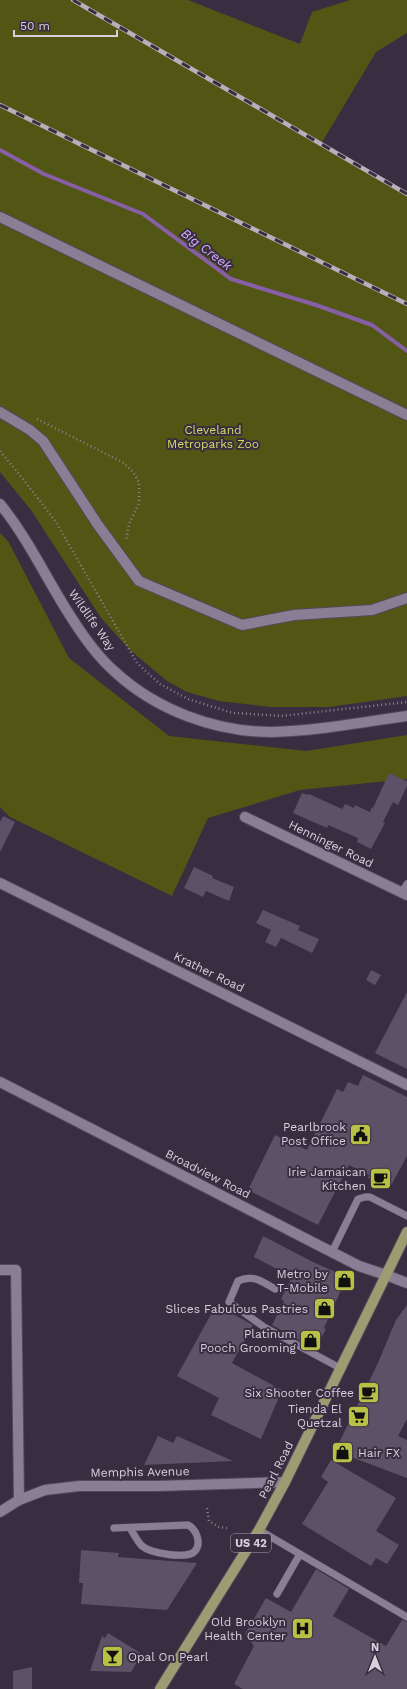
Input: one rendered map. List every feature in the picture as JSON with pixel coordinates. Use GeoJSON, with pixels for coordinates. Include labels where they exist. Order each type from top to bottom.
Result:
{"type":"FeatureCollection","features":[{"type":"Feature","properties":{"kind":"main road","name":"Pearl Road"},"geometry":{"type":"LineString","coordinates":[[163,1688],[259,1530],[285,1482],[407,1232]]}},
{"type":"Feature","properties":{"kind":"street"},"geometry":{"type":"LineString","coordinates":[[0,218],[407,415]]}},
{"type":"Feature","properties":{"kind":"street"},"geometry":{"type":"LineString","coordinates":[[0,412],[30,430],[43,441],[98,524],[139,581],[242,625],[294,615],[372,610],[407,598]]}},
{"type":"Feature","properties":{"kind":"street","name":"Wildlife Way"},"geometry":{"type":"LineString","coordinates":[[0,504],[40,564],[71,617],[90,644],[114,671],[147,696],[185,716],[225,728],[271,732],[320,728],[407,716]]}},
{"type":"Feature","properties":{"kind":"street","name":"Henninger Road"},"geometry":{"type":"LineString","coordinates":[[245,817],[405,890]]}},
{"type":"Feature","properties":{"kind":"street","name":"Krather Road"},"geometry":{"type":"LineString","coordinates":[[0,883],[407,1084]]}},
{"type":"Feature","properties":{"kind":"street","name":"Broadview Road"},"geometry":{"type":"LineString","coordinates":[[0,1082],[359,1266],[407,1283]]}},
{"type":"Feature","properties":{"kind":"street"},"geometry":{"type":"LineString","coordinates":[[0,1270],[16,1270],[19,1500]]}},
{"type":"Feature","properties":{"kind":"street","name":"Memphis Avenue"},"geometry":{"type":"LineString","coordinates":[[0,1512],[19,1500],[45,1490],[79,1486],[158,1486],[285,1482]]}},
{"type":"Feature","properties":{"kind":"lane"},"geometry":{"type":"LineString","coordinates":[[332,1252],[358,1199],[365,1196],[370,1197],[407,1216]]}},
{"type":"Feature","properties":{"kind":"lane"},"geometry":{"type":"LineString","coordinates":[[275,1289],[260,1280],[251,1277],[245,1278],[238,1281],[229,1302],[264,1327],[340,1368]]}},
{"type":"Feature","properties":{"kind":"lane"},"geometry":{"type":"LineString","coordinates":[[114,1528],[183,1524],[188,1525],[196,1532],[197,1547],[195,1552],[191,1554],[176,1555],[151,1551],[143,1546],[130,1528]]}},
{"type":"Feature","properties":{"kind":"lane"},"geometry":{"type":"LineString","coordinates":[[259,1530],[407,1616]]}},
{"type":"Feature","properties":{"kind":"lane"},"geometry":{"type":"LineString","coordinates":[[277,1594],[300,1554]]}},
{"type":"Feature","properties":{"kind":"path"},"geometry":{"type":"LineString","coordinates":[[34,418],[124,463],[133,472],[139,482],[139,503],[129,524],[126,541]]}},
{"type":"Feature","properties":{"kind":"path"},"geometry":{"type":"LineString","coordinates":[[0,452],[56,522],[137,663],[160,684],[188,699],[233,712],[274,716],[407,702]]}},
{"type":"Feature","properties":{"kind":"path"},"geometry":{"type":"LineString","coordinates":[[207,1508],[209,1521],[220,1527],[227,1528]]}},
{"type":"Feature","properties":{"kind":"green space","name":"Cleveland Metroparks Zoo"},"geometry":{"type":"Polygon","coordinates":[[[0,0],[188,0],[300,44],[312,12],[350,0],[407,0],[407,33],[376,52],[321,144],[407,194],[407,696],[329,707],[270,707],[219,701],[187,692],[167,681],[130,650],[101,618],[31,510],[0,472],[0,0]]]}},
{"type":"Feature","properties":{"kind":"green space"},"geometry":{"type":"Polygon","coordinates":[[[0,533],[8,541],[69,658],[169,736],[306,751],[407,735],[407,779],[300,790],[208,818],[172,896],[10,817],[0,807],[0,533]]]}},
{"type":"Feature","properties":{"kind":"building"},"geometry":{"type":"Polygon","coordinates":[[[389,773],[407,781],[407,786],[398,805],[393,802],[383,822],[385,823],[371,849],[357,842],[358,838],[328,825],[327,828],[293,813],[302,793],[309,794],[342,809],[345,804],[354,808],[355,805],[370,812],[389,773]]]}},
{"type":"Feature","properties":{"kind":"building"},"geometry":{"type":"Polygon","coordinates":[[[3,816],[15,822],[0,852],[0,822],[3,816]]]}},
{"type":"Feature","properties":{"kind":"building"},"geometry":{"type":"Polygon","coordinates":[[[194,867],[213,876],[212,878],[234,887],[229,901],[206,891],[203,897],[184,888],[194,867]]]}},
{"type":"Feature","properties":{"kind":"building"},"geometry":{"type":"Polygon","coordinates":[[[263,910],[300,926],[298,930],[319,939],[312,953],[281,938],[276,947],[265,942],[271,930],[256,923],[263,910]]]}},
{"type":"Feature","properties":{"kind":"building"},"geometry":{"type":"Polygon","coordinates":[[[371,970],[381,975],[375,985],[366,980],[371,970]]]}},
{"type":"Feature","properties":{"kind":"building"},"geometry":{"type":"Polygon","coordinates":[[[407,992],[407,1069],[375,1053],[407,992]]]}},
{"type":"Feature","properties":{"kind":"building"},"geometry":{"type":"Polygon","coordinates":[[[363,1075],[407,1097],[407,1156],[389,1189],[368,1178],[369,1175],[349,1165],[318,1225],[248,1190],[275,1135],[307,1150],[337,1089],[343,1092],[348,1082],[358,1086],[363,1075]]]}},
{"type":"Feature","properties":{"kind":"building"},"geometry":{"type":"Polygon","coordinates":[[[263,1236],[315,1263],[347,1277],[324,1328],[326,1329],[315,1349],[272,1325],[284,1301],[281,1299],[292,1277],[254,1257],[263,1236]]]}},
{"type":"Feature","properties":{"kind":"building"},"geometry":{"type":"Polygon","coordinates":[[[216,1305],[253,1325],[232,1363],[282,1390],[261,1439],[211,1415],[219,1398],[177,1376],[216,1305]]]}},
{"type":"Feature","properties":{"kind":"building"},"geometry":{"type":"Polygon","coordinates":[[[407,1305],[407,1419],[398,1436],[407,1440],[407,1478],[335,1451],[377,1365],[396,1320],[407,1305]]]}},
{"type":"Feature","properties":{"kind":"building"},"geometry":{"type":"Polygon","coordinates":[[[158,1436],[173,1443],[177,1436],[233,1461],[144,1465],[158,1436]]]}},
{"type":"Feature","properties":{"kind":"building"},"geometry":{"type":"Polygon","coordinates":[[[331,1460],[396,1498],[376,1531],[399,1545],[387,1564],[376,1558],[371,1566],[302,1524],[328,1482],[321,1477],[331,1460]]]}},
{"type":"Feature","properties":{"kind":"building"},"geometry":{"type":"Polygon","coordinates":[[[81,1550],[119,1553],[118,1557],[197,1563],[167,1610],[81,1604],[83,1583],[79,1583],[81,1550]]]}},
{"type":"Feature","properties":{"kind":"building","name":"Old Brooklyn Health Center"},"geometry":{"type":"Polygon","coordinates":[[[316,1569],[349,1589],[333,1616],[386,1646],[402,1620],[407,1622],[407,1689],[243,1689],[234,1684],[254,1646],[245,1634],[266,1598],[291,1612],[316,1569]]]}},
{"type":"Feature","properties":{"kind":"building"},"geometry":{"type":"Polygon","coordinates":[[[108,1633],[142,1654],[131,1672],[90,1671],[102,1636],[105,1638],[108,1633]]]}},
{"type":"Feature","properties":{"kind":"building"},"geometry":{"type":"Polygon","coordinates":[[[32,1667],[32,1689],[13,1689],[13,1671],[32,1667]]]}},
{"type":"Feature","properties":{"kind":"waterway","name":"Big Creek"},"geometry":{"type":"LineString","coordinates":[[0,150],[44,174],[143,214],[231,279],[316,305],[372,325],[407,351]]}},
{"type":"Feature","properties":{"kind":"railway"},"geometry":{"type":"LineString","coordinates":[[73,0],[407,194]]}},
{"type":"Feature","properties":{"kind":"railway"},"geometry":{"type":"LineString","coordinates":[[0,105],[407,304]]}},
{"type":"Feature","properties":{"kind":"place","name":"Pearlbrook Post Office"},"geometry":{"type":"Point","coordinates":[361,1134]}},
{"type":"Feature","properties":{"kind":"place","name":"Irie Jamaican Kitchen"},"geometry":{"type":"Point","coordinates":[381,1179]}},
{"type":"Feature","properties":{"kind":"place","name":"Metro by T-Mobile"},"geometry":{"type":"Point","coordinates":[344,1281]}},
{"type":"Feature","properties":{"kind":"place","name":"Slices Fabulous Pastries"},"geometry":{"type":"Point","coordinates":[324,1309]}},
{"type":"Feature","properties":{"kind":"place","name":"Platinum Pooch Grooming"},"geometry":{"type":"Point","coordinates":[311,1341]}},
{"type":"Feature","properties":{"kind":"place","name":"Six Shooter Coffee"},"geometry":{"type":"Point","coordinates":[369,1393]}},
{"type":"Feature","properties":{"kind":"place","name":"Tienda El Quetzal"},"geometry":{"type":"Point","coordinates":[358,1416]}},
{"type":"Feature","properties":{"kind":"place","name":"Hair FX"},"geometry":{"type":"Point","coordinates":[342,1453]}},
{"type":"Feature","properties":{"kind":"place","name":"Old Brooklyn Health Center"},"geometry":{"type":"Point","coordinates":[302,1629]}},
{"type":"Feature","properties":{"kind":"place","name":"Opal On Pearl"},"geometry":{"type":"Point","coordinates":[113,1657]}}]}
